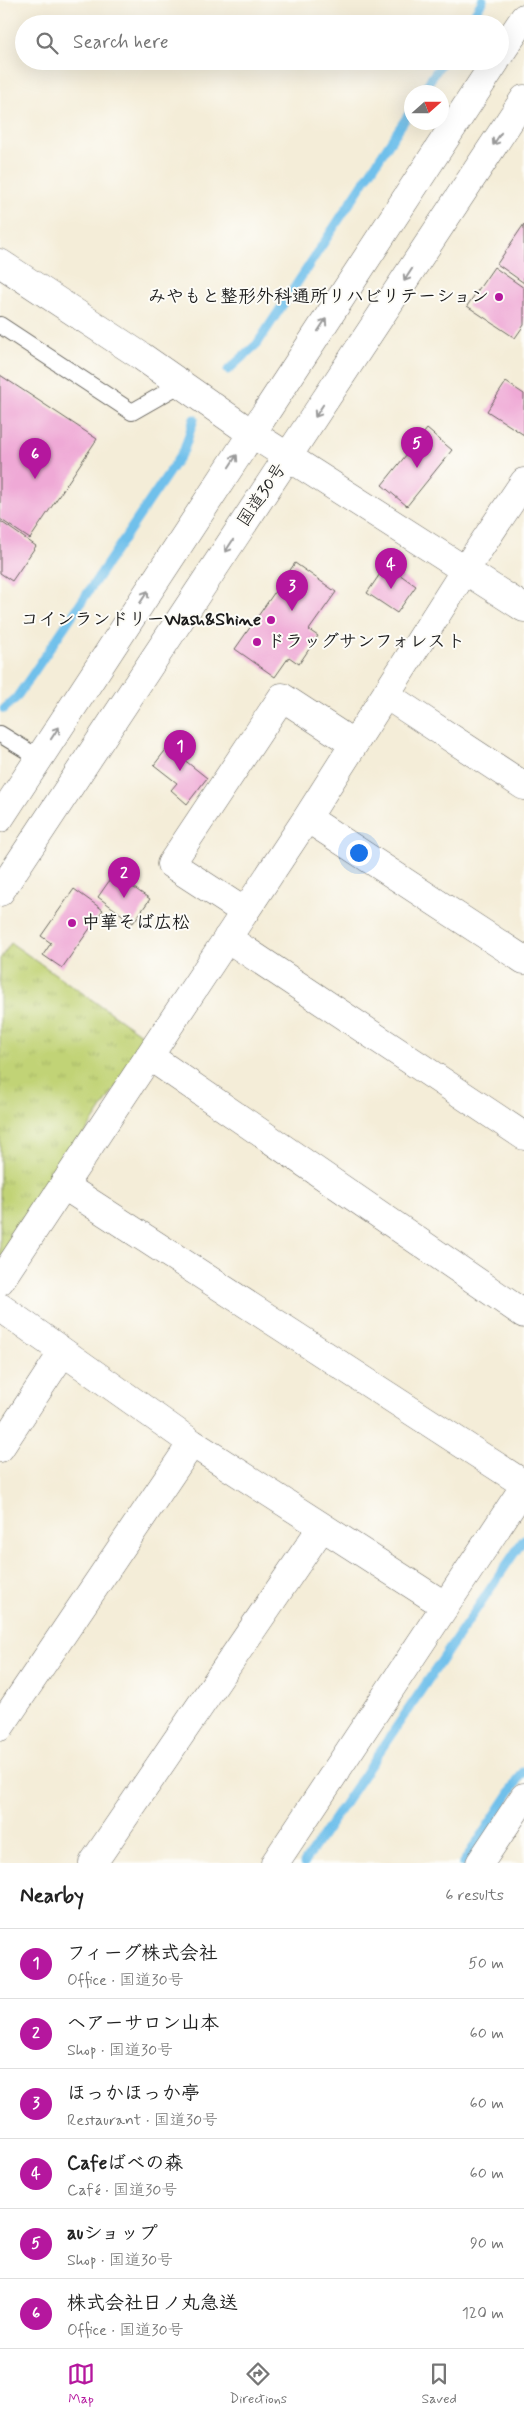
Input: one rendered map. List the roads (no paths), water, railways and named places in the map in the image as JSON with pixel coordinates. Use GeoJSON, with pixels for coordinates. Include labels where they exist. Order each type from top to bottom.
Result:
{"type":"FeatureCollection","features":[{"type":"Feature","properties":{"kind":"main road"},"geometry":{"type":"LineString","coordinates":[[509,40],[524,18]]}},
{"type":"Feature","properties":{"kind":"main road"},"geometry":{"type":"LineString","coordinates":[[5,801],[38,758],[490,70]]}},
{"type":"Feature","properties":{"kind":"main road","name":"国道30号"},"geometry":{"type":"LineString","coordinates":[[0,892],[524,99]]}},
{"type":"Feature","properties":{"kind":"main road"},"geometry":{"type":"LineString","coordinates":[[0,263],[251,432],[524,608]]}},
{"type":"Feature","properties":{"kind":"main road"},"geometry":{"type":"LineString","coordinates":[[0,1281],[307,818],[465,570],[524,482]]}},
{"type":"Feature","properties":{"kind":"main road"},"geometry":{"type":"LineString","coordinates":[[386,695],[524,786]]}},
{"type":"Feature","properties":{"kind":"main road"},"geometry":{"type":"LineString","coordinates":[[245,912],[171,864],[282,697],[354,744]]}},
{"type":"Feature","properties":{"kind":"main road"},"geometry":{"type":"LineString","coordinates":[[307,818],[524,960]]}},
{"type":"Feature","properties":{"kind":"main road"},"geometry":{"type":"LineString","coordinates":[[228,938],[524,1136]]}},
{"type":"Feature","properties":{"kind":"main road"},"geometry":{"type":"LineString","coordinates":[[149,1056],[524,1314]]}},
{"type":"Feature","properties":{"kind":"main road"},"geometry":{"type":"LineString","coordinates":[[64,1185],[524,1485],[275,1863]]}},
{"type":"Feature","properties":{"kind":"main road"},"geometry":{"type":"LineString","coordinates":[[0,1307],[192,1443],[444,1605]]}},
{"type":"Feature","properties":{"kind":"main road"},"geometry":{"type":"LineString","coordinates":[[0,1448],[63,1352]]}},
{"type":"Feature","properties":{"kind":"main road"},"geometry":{"type":"LineString","coordinates":[[0,1727],[192,1443]]}},
{"type":"Feature","properties":{"kind":"main road"},"geometry":{"type":"LineString","coordinates":[[93,1863],[322,1527]]}},
{"type":"Feature","properties":{"kind":"main road"},"geometry":{"type":"LineString","coordinates":[[480,1863],[524,1797]]}},
{"type":"Feature","properties":{"kind":"lane"},"geometry":{"type":"LineString","coordinates":[[0,325],[132,412],[181,384]]}},
{"type":"Feature","properties":{"kind":"lane"},"geometry":{"type":"LineString","coordinates":[[0,734],[38,758]]}},
{"type":"Feature","properties":{"kind":"waterway"},"geometry":{"type":"LineString","coordinates":[[474,15],[483,0]]}},
{"type":"Feature","properties":{"kind":"waterway"},"geometry":{"type":"LineString","coordinates":[[427,85],[437,70]]}},
{"type":"Feature","properties":{"kind":"waterway"},"geometry":{"type":"LineString","coordinates":[[228,370],[257,344],[404,121]]}},
{"type":"Feature","properties":{"kind":"waterway"},"geometry":{"type":"LineString","coordinates":[[4,709],[16,698],[30,678],[184,450],[194,419]]}},
{"type":"Feature","properties":{"kind":"waterway"},"geometry":{"type":"LineString","coordinates":[[304,1863],[524,1539]]}},
{"type":"Feature","properties":{"kind":"waterway"},"geometry":{"type":"LineString","coordinates":[[463,1863],[524,1771]]}},
{"type":"Feature","properties":{"kind":"place","name":"みやもと整形外科通所リハビリテーション"},"geometry":{"type":"Point","coordinates":[499,297]}},
{"type":"Feature","properties":{"kind":"place","name":"auショップ"},"geometry":{"type":"Point","coordinates":[417,468]}},
{"type":"Feature","properties":{"kind":"place","name":"株式会社日ノ丸急送"},"geometry":{"type":"Point","coordinates":[35,479]}},
{"type":"Feature","properties":{"kind":"place","name":"Cafeばべの森"},"geometry":{"type":"Point","coordinates":[391,589]}},
{"type":"Feature","properties":{"kind":"place","name":"ほっかほっか亭"},"geometry":{"type":"Point","coordinates":[292,611]}},
{"type":"Feature","properties":{"kind":"place","name":"コインランドリーWash&Shine"},"geometry":{"type":"Point","coordinates":[271,620]}},
{"type":"Feature","properties":{"kind":"place","name":"ドラッグサンフォレスト"},"geometry":{"type":"Point","coordinates":[257,642]}},
{"type":"Feature","properties":{"kind":"place","name":"フィーグ株式会社"},"geometry":{"type":"Point","coordinates":[180,771]}},
{"type":"Feature","properties":{"kind":"place","name":"ヘアーサロン山本"},"geometry":{"type":"Point","coordinates":[124,898]}},
{"type":"Feature","properties":{"kind":"place","name":"中華そば広松"},"geometry":{"type":"Point","coordinates":[72,923]}}]}
